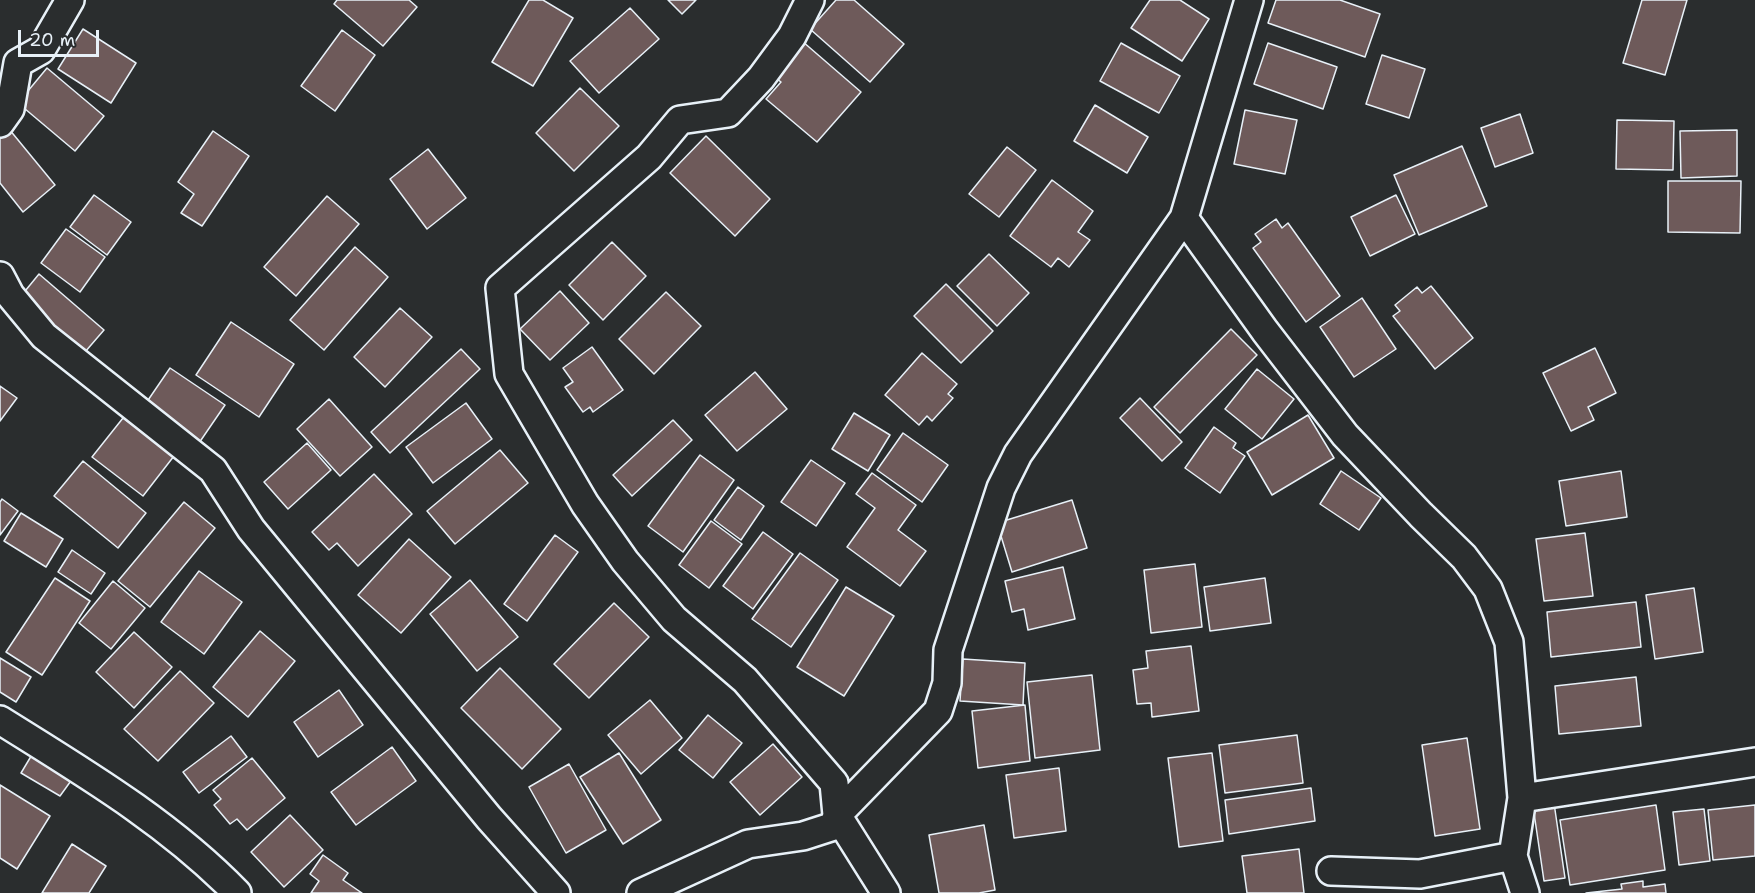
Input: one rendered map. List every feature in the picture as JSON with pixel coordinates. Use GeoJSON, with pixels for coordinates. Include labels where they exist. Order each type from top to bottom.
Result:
{"type":"FeatureCollection","features":[{"type":"Feature","properties":{"kind":"street"},"geometry":{"type":"LineString","coordinates":[[0,123],[10,110],[18,63],[41,50],[70,0]]}},
{"type":"Feature","properties":{"kind":"street"},"geometry":{"type":"LineString","coordinates":[[641,893],[748,844],[803,836],[834,826],[837,815],[834,783],[746,680],[674,619],[624,561],[585,504],[509,374],[500,288],[649,157],[680,120],[728,113],[761,78],[792,36],[810,0]]}},
{"type":"Feature","properties":{"kind":"street"},"geometry":{"type":"LineString","coordinates":[[837,815],[938,711],[947,683],[948,650],[1001,488],[1025,444],[1184,218],[1249,0]]}},
{"type":"Feature","properties":{"kind":"street"},"geometry":{"type":"LineString","coordinates":[[1184,218],[1265,331],[1345,435],[1464,557],[1488,589],[1509,642],[1522,798],[1513,856],[1525,893]]}},
{"type":"Feature","properties":{"kind":"street"},"geometry":{"type":"LineString","coordinates":[[0,276],[10,295],[44,336],[213,470],[251,529],[489,818],[556,893]]}},
{"type":"Feature","properties":{"kind":"street"},"geometry":{"type":"LineString","coordinates":[[0,720],[106,786],[159,823],[237,893]]}},
{"type":"Feature","properties":{"kind":"street"},"geometry":{"type":"LineString","coordinates":[[1522,798],[1755,762]]}},
{"type":"Feature","properties":{"kind":"street"},"geometry":{"type":"LineString","coordinates":[[837,815],[886,893]]}},
{"type":"Feature","properties":{"kind":"street"},"geometry":{"type":"LineString","coordinates":[[1331,872],[1420,874],[1513,856]]}},
{"type":"Feature","properties":{"kind":"building"},"geometry":{"type":"Polygon","coordinates":[[[337,0],[409,0],[417,7],[383,46],[334,4],[337,0]]]}},
{"type":"Feature","properties":{"kind":"building"},"geometry":{"type":"Polygon","coordinates":[[[529,0],[543,0],[573,18],[533,86],[492,62],[529,0]]]}},
{"type":"Feature","properties":{"kind":"building"},"geometry":{"type":"Polygon","coordinates":[[[668,0],[696,0],[682,14],[668,0]]]}},
{"type":"Feature","properties":{"kind":"building"},"geometry":{"type":"Polygon","coordinates":[[[836,0],[854,0],[904,44],[870,82],[810,29],[836,0]]]}},
{"type":"Feature","properties":{"kind":"building"},"geometry":{"type":"Polygon","coordinates":[[[1150,0],[1180,0],[1209,19],[1182,61],[1131,28],[1150,0]]]}},
{"type":"Feature","properties":{"kind":"building"},"geometry":{"type":"Polygon","coordinates":[[[1276,0],[1340,0],[1380,14],[1365,57],[1268,23],[1276,0]]]}},
{"type":"Feature","properties":{"kind":"building"},"geometry":{"type":"Polygon","coordinates":[[[1642,0],[1687,0],[1665,75],[1623,63],[1642,0]]]}},
{"type":"Feature","properties":{"kind":"building"},"geometry":{"type":"Polygon","coordinates":[[[630,8],[659,39],[599,93],[570,61],[630,8]]]}},
{"type":"Feature","properties":{"kind":"building"},"geometry":{"type":"Polygon","coordinates":[[[83,29],[136,63],[111,103],[58,69],[83,29]]]}},
{"type":"Feature","properties":{"kind":"building"},"geometry":{"type":"Polygon","coordinates":[[[342,30],[375,55],[335,111],[301,86],[342,30]]]}},
{"type":"Feature","properties":{"kind":"building"},"geometry":{"type":"Polygon","coordinates":[[[802,41],[861,92],[817,142],[766,99],[781,82],[773,76],[802,41]]]}},
{"type":"Feature","properties":{"kind":"building"},"geometry":{"type":"Polygon","coordinates":[[[1121,43],[1180,76],[1159,113],[1100,81],[1121,43]]]}},
{"type":"Feature","properties":{"kind":"building"},"geometry":{"type":"Polygon","coordinates":[[[1268,43],[1337,67],[1323,109],[1254,84],[1268,43]]]}},
{"type":"Feature","properties":{"kind":"building"},"geometry":{"type":"Polygon","coordinates":[[[1382,55],[1425,69],[1409,118],[1366,104],[1382,55]]]}},
{"type":"Feature","properties":{"kind":"building"},"geometry":{"type":"Polygon","coordinates":[[[47,68],[104,116],[75,151],[18,103],[47,68]]]}},
{"type":"Feature","properties":{"kind":"building"},"geometry":{"type":"Polygon","coordinates":[[[580,88],[619,126],[574,171],[536,133],[580,88]]]}},
{"type":"Feature","properties":{"kind":"building"},"geometry":{"type":"Polygon","coordinates":[[[1095,105],[1148,137],[1127,173],[1074,141],[1095,105]]]}},
{"type":"Feature","properties":{"kind":"building"},"geometry":{"type":"Polygon","coordinates":[[[1245,110],[1297,120],[1285,174],[1234,164],[1245,110]]]}},
{"type":"Feature","properties":{"kind":"building"},"geometry":{"type":"Polygon","coordinates":[[[1520,114],[1533,153],[1495,167],[1481,128],[1520,114]]]}},
{"type":"Feature","properties":{"kind":"building"},"geometry":{"type":"Polygon","coordinates":[[[1617,120],[1674,121],[1673,170],[1616,169],[1617,120]]]}},
{"type":"Feature","properties":{"kind":"building"},"geometry":{"type":"Polygon","coordinates":[[[9,129],[55,185],[23,212],[0,183],[0,137],[9,129]]]}},
{"type":"Feature","properties":{"kind":"building"},"geometry":{"type":"Polygon","coordinates":[[[1737,130],[1737,176],[1681,178],[1680,131],[1737,130]]]}},
{"type":"Feature","properties":{"kind":"building"},"geometry":{"type":"Polygon","coordinates":[[[213,131],[249,156],[202,226],[181,213],[194,194],[178,182],[213,131]]]}},
{"type":"Feature","properties":{"kind":"building"},"geometry":{"type":"Polygon","coordinates":[[[706,136],[770,199],[735,236],[670,173],[706,136]]]}},
{"type":"Feature","properties":{"kind":"building"},"geometry":{"type":"Polygon","coordinates":[[[1462,146],[1487,206],[1419,235],[1394,175],[1462,146]]]}},
{"type":"Feature","properties":{"kind":"building"},"geometry":{"type":"Polygon","coordinates":[[[1007,147],[1036,170],[999,217],[969,194],[1007,147]]]}},
{"type":"Feature","properties":{"kind":"building"},"geometry":{"type":"Polygon","coordinates":[[[428,149],[466,198],[427,229],[390,179],[428,149]]]}},
{"type":"Feature","properties":{"kind":"building"},"geometry":{"type":"Polygon","coordinates":[[[1052,180],[1093,211],[1078,232],[1090,240],[1069,267],[1058,258],[1051,267],[1010,236],[1052,180]]]}},
{"type":"Feature","properties":{"kind":"building"},"geometry":{"type":"Polygon","coordinates":[[[1668,181],[1741,181],[1740,233],[1668,232],[1668,181]]]}},
{"type":"Feature","properties":{"kind":"building"},"geometry":{"type":"Polygon","coordinates":[[[94,195],[131,222],[107,255],[70,227],[94,195]]]}},
{"type":"Feature","properties":{"kind":"building"},"geometry":{"type":"Polygon","coordinates":[[[1396,195],[1415,234],[1370,256],[1351,217],[1396,195]]]}},
{"type":"Feature","properties":{"kind":"building"},"geometry":{"type":"Polygon","coordinates":[[[327,196],[359,224],[296,296],[264,267],[327,196]]]}},
{"type":"Feature","properties":{"kind":"building"},"geometry":{"type":"Polygon","coordinates":[[[1276,219],[1282,228],[1288,223],[1340,296],[1306,322],[1253,248],[1261,242],[1255,234],[1276,219]]]}},
{"type":"Feature","properties":{"kind":"building"},"geometry":{"type":"Polygon","coordinates":[[[66,229],[105,257],[80,292],[41,263],[66,229]]]}},
{"type":"Feature","properties":{"kind":"building"},"geometry":{"type":"Polygon","coordinates":[[[612,242],[646,276],[603,320],[569,285],[612,242]]]}},
{"type":"Feature","properties":{"kind":"building"},"geometry":{"type":"Polygon","coordinates":[[[355,247],[388,277],[324,350],[290,320],[355,247]]]}},
{"type":"Feature","properties":{"kind":"building"},"geometry":{"type":"Polygon","coordinates":[[[989,254],[1029,293],[997,326],[957,286],[989,254]]]}},
{"type":"Feature","properties":{"kind":"building"},"geometry":{"type":"Polygon","coordinates":[[[39,274],[104,330],[85,352],[21,296],[39,274]]]}},
{"type":"Feature","properties":{"kind":"building"},"geometry":{"type":"Polygon","coordinates":[[[946,284],[993,331],[961,363],[914,316],[946,284]]]}},
{"type":"Feature","properties":{"kind":"building"},"geometry":{"type":"Polygon","coordinates":[[[1431,286],[1473,338],[1435,369],[1393,316],[1400,311],[1395,305],[1417,287],[1422,293],[1431,286]]]}},
{"type":"Feature","properties":{"kind":"building"},"geometry":{"type":"Polygon","coordinates":[[[560,291],[589,323],[550,360],[520,329],[560,291]]]}},
{"type":"Feature","properties":{"kind":"building"},"geometry":{"type":"Polygon","coordinates":[[[666,292],[701,326],[654,374],[619,339],[666,292]]]}},
{"type":"Feature","properties":{"kind":"building"},"geometry":{"type":"Polygon","coordinates":[[[1362,298],[1396,349],[1354,377],[1320,327],[1362,298]]]}},
{"type":"Feature","properties":{"kind":"building"},"geometry":{"type":"Polygon","coordinates":[[[400,308],[432,337],[385,387],[354,357],[400,308]]]}},
{"type":"Feature","properties":{"kind":"building"},"geometry":{"type":"Polygon","coordinates":[[[231,322],[294,364],[259,417],[196,375],[231,322]]]}},
{"type":"Feature","properties":{"kind":"building"},"geometry":{"type":"Polygon","coordinates":[[[1231,329],[1257,355],[1180,433],[1154,407],[1231,329]]]}},
{"type":"Feature","properties":{"kind":"building"},"geometry":{"type":"Polygon","coordinates":[[[592,347],[623,390],[593,412],[590,407],[583,412],[565,387],[573,382],[563,368],[592,347]]]}},
{"type":"Feature","properties":{"kind":"building"},"geometry":{"type":"Polygon","coordinates":[[[1595,348],[1616,393],[1588,407],[1594,420],[1571,431],[1543,373],[1595,348]]]}},
{"type":"Feature","properties":{"kind":"building"},"geometry":{"type":"Polygon","coordinates":[[[461,349],[480,369],[390,453],[371,432],[461,349]]]}},
{"type":"Feature","properties":{"kind":"building"},"geometry":{"type":"Polygon","coordinates":[[[922,353],[957,384],[948,394],[953,398],[932,421],[927,416],[919,425],[885,395],[922,353]]]}},
{"type":"Feature","properties":{"kind":"building"},"geometry":{"type":"Polygon","coordinates":[[[170,368],[225,405],[199,443],[144,406],[170,368]]]}},
{"type":"Feature","properties":{"kind":"building"},"geometry":{"type":"Polygon","coordinates":[[[1257,369],[1294,399],[1262,439],[1225,409],[1257,369]]]}},
{"type":"Feature","properties":{"kind":"building"},"geometry":{"type":"Polygon","coordinates":[[[755,372],[787,409],[737,451],[705,415],[755,372]]]}},
{"type":"Feature","properties":{"kind":"building"},"geometry":{"type":"Polygon","coordinates":[[[0,386],[17,398],[0,421],[0,386]]]}},
{"type":"Feature","properties":{"kind":"building"},"geometry":{"type":"Polygon","coordinates":[[[1140,398],[1182,442],[1162,461],[1120,418],[1140,398]]]}},
{"type":"Feature","properties":{"kind":"building"},"geometry":{"type":"Polygon","coordinates":[[[329,399],[372,447],[340,476],[297,429],[329,399]]]}},
{"type":"Feature","properties":{"kind":"building"},"geometry":{"type":"Polygon","coordinates":[[[466,403],[492,439],[433,483],[406,447],[466,403]]]}},
{"type":"Feature","properties":{"kind":"building"},"geometry":{"type":"Polygon","coordinates":[[[854,413],[890,435],[868,471],[832,449],[854,413]]]}},
{"type":"Feature","properties":{"kind":"building"},"geometry":{"type":"Polygon","coordinates":[[[1308,415],[1334,458],[1272,495],[1247,452],[1308,415]]]}},
{"type":"Feature","properties":{"kind":"building"},"geometry":{"type":"Polygon","coordinates":[[[123,418],[174,456],[143,496],[92,457],[123,418]]]}},
{"type":"Feature","properties":{"kind":"building"},"geometry":{"type":"Polygon","coordinates":[[[673,420],[692,440],[632,496],[613,475],[673,420]]]}},
{"type":"Feature","properties":{"kind":"building"},"geometry":{"type":"Polygon","coordinates":[[[1214,427],[1236,443],[1233,448],[1245,456],[1220,493],[1185,468],[1214,427]]]}},
{"type":"Feature","properties":{"kind":"building"},"geometry":{"type":"Polygon","coordinates":[[[903,433],[948,465],[922,502],[877,470],[903,433]]]}},
{"type":"Feature","properties":{"kind":"building"},"geometry":{"type":"Polygon","coordinates":[[[307,443],[331,470],[288,509],[264,482],[307,443]]]}},
{"type":"Feature","properties":{"kind":"building"},"geometry":{"type":"Polygon","coordinates":[[[500,450],[528,483],[455,544],[427,511],[500,450]]]}},
{"type":"Feature","properties":{"kind":"building"},"geometry":{"type":"Polygon","coordinates":[[[700,455],[734,480],[683,552],[648,526],[700,455]]]}},
{"type":"Feature","properties":{"kind":"building"},"geometry":{"type":"Polygon","coordinates":[[[811,460],[845,483],[816,526],[781,502],[811,460]]]}},
{"type":"Feature","properties":{"kind":"building"},"geometry":{"type":"Polygon","coordinates":[[[83,461],[146,513],[118,548],[54,496],[83,461]]]}},
{"type":"Feature","properties":{"kind":"building"},"geometry":{"type":"Polygon","coordinates":[[[1341,471],[1381,498],[1359,530],[1320,504],[1341,471]]]}},
{"type":"Feature","properties":{"kind":"building"},"geometry":{"type":"Polygon","coordinates":[[[1621,471],[1627,517],[1566,526],[1559,481],[1621,471]]]}},
{"type":"Feature","properties":{"kind":"building"},"geometry":{"type":"Polygon","coordinates":[[[872,473],[916,505],[898,530],[926,551],[900,586],[847,547],[875,508],[856,494],[872,473]]]}},
{"type":"Feature","properties":{"kind":"building"},"geometry":{"type":"Polygon","coordinates":[[[374,474],[412,514],[358,566],[337,543],[329,550],[312,532],[374,474]]]}},
{"type":"Feature","properties":{"kind":"building"},"geometry":{"type":"Polygon","coordinates":[[[738,487],[764,506],[741,540],[714,520],[738,487]]]}},
{"type":"Feature","properties":{"kind":"building"},"geometry":{"type":"Polygon","coordinates":[[[2,499],[18,511],[0,535],[0,502],[2,499]]]}},
{"type":"Feature","properties":{"kind":"building"},"geometry":{"type":"Polygon","coordinates":[[[1072,500],[1087,548],[1012,572],[997,523],[1072,500]]]}},
{"type":"Feature","properties":{"kind":"building"},"geometry":{"type":"Polygon","coordinates":[[[184,502],[215,528],[150,607],[118,581],[184,502]]]}},
{"type":"Feature","properties":{"kind":"building"},"geometry":{"type":"Polygon","coordinates":[[[21,513],[63,539],[46,567],[4,541],[21,513]]]}},
{"type":"Feature","properties":{"kind":"building"},"geometry":{"type":"Polygon","coordinates":[[[711,521],[742,544],[709,588],[679,565],[711,521]]]}},
{"type":"Feature","properties":{"kind":"building"},"geometry":{"type":"Polygon","coordinates":[[[763,532],[793,554],[753,609],[723,586],[763,532]]]}},
{"type":"Feature","properties":{"kind":"building"},"geometry":{"type":"Polygon","coordinates":[[[1585,533],[1593,596],[1544,601],[1536,539],[1585,533]]]}},
{"type":"Feature","properties":{"kind":"building"},"geometry":{"type":"Polygon","coordinates":[[[555,535],[578,552],[527,621],[504,604],[555,535]]]}},
{"type":"Feature","properties":{"kind":"building"},"geometry":{"type":"Polygon","coordinates":[[[409,539],[451,577],[401,633],[358,595],[409,539]]]}},
{"type":"Feature","properties":{"kind":"building"},"geometry":{"type":"Polygon","coordinates":[[[72,550],[105,573],[91,594],[58,572],[72,550]]]}},
{"type":"Feature","properties":{"kind":"building"},"geometry":{"type":"Polygon","coordinates":[[[800,553],[838,580],[791,647],[752,619],[800,553]]]}},
{"type":"Feature","properties":{"kind":"building"},"geometry":{"type":"Polygon","coordinates":[[[1195,564],[1202,627],[1151,633],[1144,570],[1195,564]]]}},
{"type":"Feature","properties":{"kind":"building"},"geometry":{"type":"Polygon","coordinates":[[[1063,567],[1075,619],[1028,630],[1024,609],[1012,612],[1005,581],[1063,567]]]}},
{"type":"Feature","properties":{"kind":"building"},"geometry":{"type":"Polygon","coordinates":[[[199,571],[242,602],[204,654],[161,622],[199,571]]]}},
{"type":"Feature","properties":{"kind":"building"},"geometry":{"type":"Polygon","coordinates":[[[55,578],[90,601],[42,675],[6,652],[55,578]]]}},
{"type":"Feature","properties":{"kind":"building"},"geometry":{"type":"Polygon","coordinates":[[[1265,578],[1271,623],[1210,631],[1204,587],[1265,578]]]}},
{"type":"Feature","properties":{"kind":"building"},"geometry":{"type":"Polygon","coordinates":[[[470,580],[518,637],[477,671],[430,614],[470,580]]]}},
{"type":"Feature","properties":{"kind":"building"},"geometry":{"type":"Polygon","coordinates":[[[113,581],[145,608],[111,649],[79,623],[113,581]]]}},
{"type":"Feature","properties":{"kind":"building"},"geometry":{"type":"Polygon","coordinates":[[[846,587],[894,616],[844,696],[797,667],[846,587]]]}},
{"type":"Feature","properties":{"kind":"building"},"geometry":{"type":"Polygon","coordinates":[[[1694,588],[1703,652],[1655,659],[1646,595],[1694,588]]]}},
{"type":"Feature","properties":{"kind":"building"},"geometry":{"type":"Polygon","coordinates":[[[1636,602],[1641,647],[1551,657],[1547,612],[1636,602]]]}},
{"type":"Feature","properties":{"kind":"building"},"geometry":{"type":"Polygon","coordinates":[[[614,603],[649,637],[589,698],[554,664],[614,603]]]}},
{"type":"Feature","properties":{"kind":"building"},"geometry":{"type":"Polygon","coordinates":[[[260,631],[295,661],[248,717],[213,687],[260,631]]]}},
{"type":"Feature","properties":{"kind":"building"},"geometry":{"type":"Polygon","coordinates":[[[134,632],[172,667],[134,708],[96,672],[134,632]]]}},
{"type":"Feature","properties":{"kind":"building"},"geometry":{"type":"Polygon","coordinates":[[[1191,646],[1199,711],[1152,717],[1151,703],[1137,704],[1133,670],[1148,668],[1146,651],[1191,646]]]}},
{"type":"Feature","properties":{"kind":"building"},"geometry":{"type":"Polygon","coordinates":[[[0,658],[31,677],[16,702],[0,692],[0,658]]]}},
{"type":"Feature","properties":{"kind":"building"},"geometry":{"type":"Polygon","coordinates":[[[963,659],[1025,663],[1023,705],[960,701],[963,659]]]}},
{"type":"Feature","properties":{"kind":"building"},"geometry":{"type":"Polygon","coordinates":[[[500,668],[561,729],[522,769],[461,708],[500,668]]]}},
{"type":"Feature","properties":{"kind":"building"},"geometry":{"type":"Polygon","coordinates":[[[180,671],[214,703],[158,761],[124,729],[180,671]]]}},
{"type":"Feature","properties":{"kind":"building"},"geometry":{"type":"Polygon","coordinates":[[[1092,675],[1100,750],[1035,758],[1027,682],[1092,675]]]}},
{"type":"Feature","properties":{"kind":"building"},"geometry":{"type":"Polygon","coordinates":[[[1636,677],[1641,726],[1559,734],[1555,686],[1636,677]]]}},
{"type":"Feature","properties":{"kind":"building"},"geometry":{"type":"Polygon","coordinates":[[[339,690],[363,725],[318,757],[294,722],[339,690]]]}},
{"type":"Feature","properties":{"kind":"building"},"geometry":{"type":"Polygon","coordinates":[[[650,700],[682,738],[641,774],[608,735],[650,700]]]}},
{"type":"Feature","properties":{"kind":"building"},"geometry":{"type":"Polygon","coordinates":[[[1025,705],[1030,761],[978,768],[972,711],[1025,705]]]}},
{"type":"Feature","properties":{"kind":"building"},"geometry":{"type":"Polygon","coordinates":[[[708,715],[742,743],[713,778],[679,750],[708,715]]]}},
{"type":"Feature","properties":{"kind":"building"},"geometry":{"type":"Polygon","coordinates":[[[1297,735],[1303,783],[1225,793],[1219,745],[1297,735]]]}},
{"type":"Feature","properties":{"kind":"building"},"geometry":{"type":"Polygon","coordinates":[[[231,736],[247,757],[199,793],[183,772],[231,736]]]}},
{"type":"Feature","properties":{"kind":"building"},"geometry":{"type":"Polygon","coordinates":[[[1467,738],[1480,829],[1435,836],[1422,745],[1467,738]]]}},
{"type":"Feature","properties":{"kind":"building"},"geometry":{"type":"Polygon","coordinates":[[[773,744],[802,777],[760,815],[730,782],[773,744]]]}},
{"type":"Feature","properties":{"kind":"building"},"geometry":{"type":"Polygon","coordinates":[[[392,747],[416,781],[356,825],[331,792],[392,747]]]}},
{"type":"Feature","properties":{"kind":"building"},"geometry":{"type":"Polygon","coordinates":[[[33,753],[73,778],[60,796],[21,773],[33,753]]]}},
{"type":"Feature","properties":{"kind":"building"},"geometry":{"type":"Polygon","coordinates":[[[619,753],[661,820],[623,844],[580,777],[619,753]]]}},
{"type":"Feature","properties":{"kind":"building"},"geometry":{"type":"Polygon","coordinates":[[[1212,753],[1223,841],[1179,847],[1168,758],[1212,753]]]}},
{"type":"Feature","properties":{"kind":"building"},"geometry":{"type":"Polygon","coordinates":[[[252,758],[285,798],[247,830],[237,819],[230,824],[214,805],[221,799],[213,790],[252,758]]]}},
{"type":"Feature","properties":{"kind":"building"},"geometry":{"type":"Polygon","coordinates":[[[569,764],[606,830],[566,853],[529,787],[569,764]]]}},
{"type":"Feature","properties":{"kind":"building"},"geometry":{"type":"Polygon","coordinates":[[[1059,768],[1066,831],[1014,838],[1006,775],[1059,768]]]}},
{"type":"Feature","properties":{"kind":"building"},"geometry":{"type":"Polygon","coordinates":[[[0,785],[50,816],[17,869],[0,858],[0,785]]]}},
{"type":"Feature","properties":{"kind":"building"},"geometry":{"type":"Polygon","coordinates":[[[1311,788],[1315,821],[1229,834],[1225,800],[1311,788]]]}},
{"type":"Feature","properties":{"kind":"building"},"geometry":{"type":"Polygon","coordinates":[[[1554,803],[1565,878],[1544,881],[1533,806],[1554,803]]]}},
{"type":"Feature","properties":{"kind":"building"},"geometry":{"type":"Polygon","coordinates":[[[1656,805],[1665,870],[1570,885],[1560,820],[1656,805]]]}},
{"type":"Feature","properties":{"kind":"building"},"geometry":{"type":"Polygon","coordinates":[[[1755,805],[1755,856],[1713,860],[1708,810],[1755,805]]]}},
{"type":"Feature","properties":{"kind":"building"},"geometry":{"type":"Polygon","coordinates":[[[1704,809],[1710,861],[1679,865],[1673,812],[1704,809]]]}},
{"type":"Feature","properties":{"kind":"building"},"geometry":{"type":"Polygon","coordinates":[[[290,815],[323,850],[284,887],[251,852],[290,815]]]}},
{"type":"Feature","properties":{"kind":"building"},"geometry":{"type":"Polygon","coordinates":[[[984,825],[995,890],[979,893],[939,893],[929,835],[984,825]]]}},
{"type":"Feature","properties":{"kind":"building"},"geometry":{"type":"Polygon","coordinates":[[[72,844],[106,866],[89,893],[42,893],[72,844]]]}},
{"type":"Feature","properties":{"kind":"building"},"geometry":{"type":"Polygon","coordinates":[[[1299,849],[1304,893],[1247,893],[1242,856],[1299,849]]]}},
{"type":"Feature","properties":{"kind":"building"},"geometry":{"type":"Polygon","coordinates":[[[323,855],[348,873],[343,880],[362,893],[311,893],[319,881],[310,874],[323,855]]]}},
{"type":"Feature","properties":{"kind":"building"},"geometry":{"type":"Polygon","coordinates":[[[1643,881],[1643,887],[1665,884],[1666,893],[1586,893],[1622,889],[1621,884],[1643,881]]]}}]}
